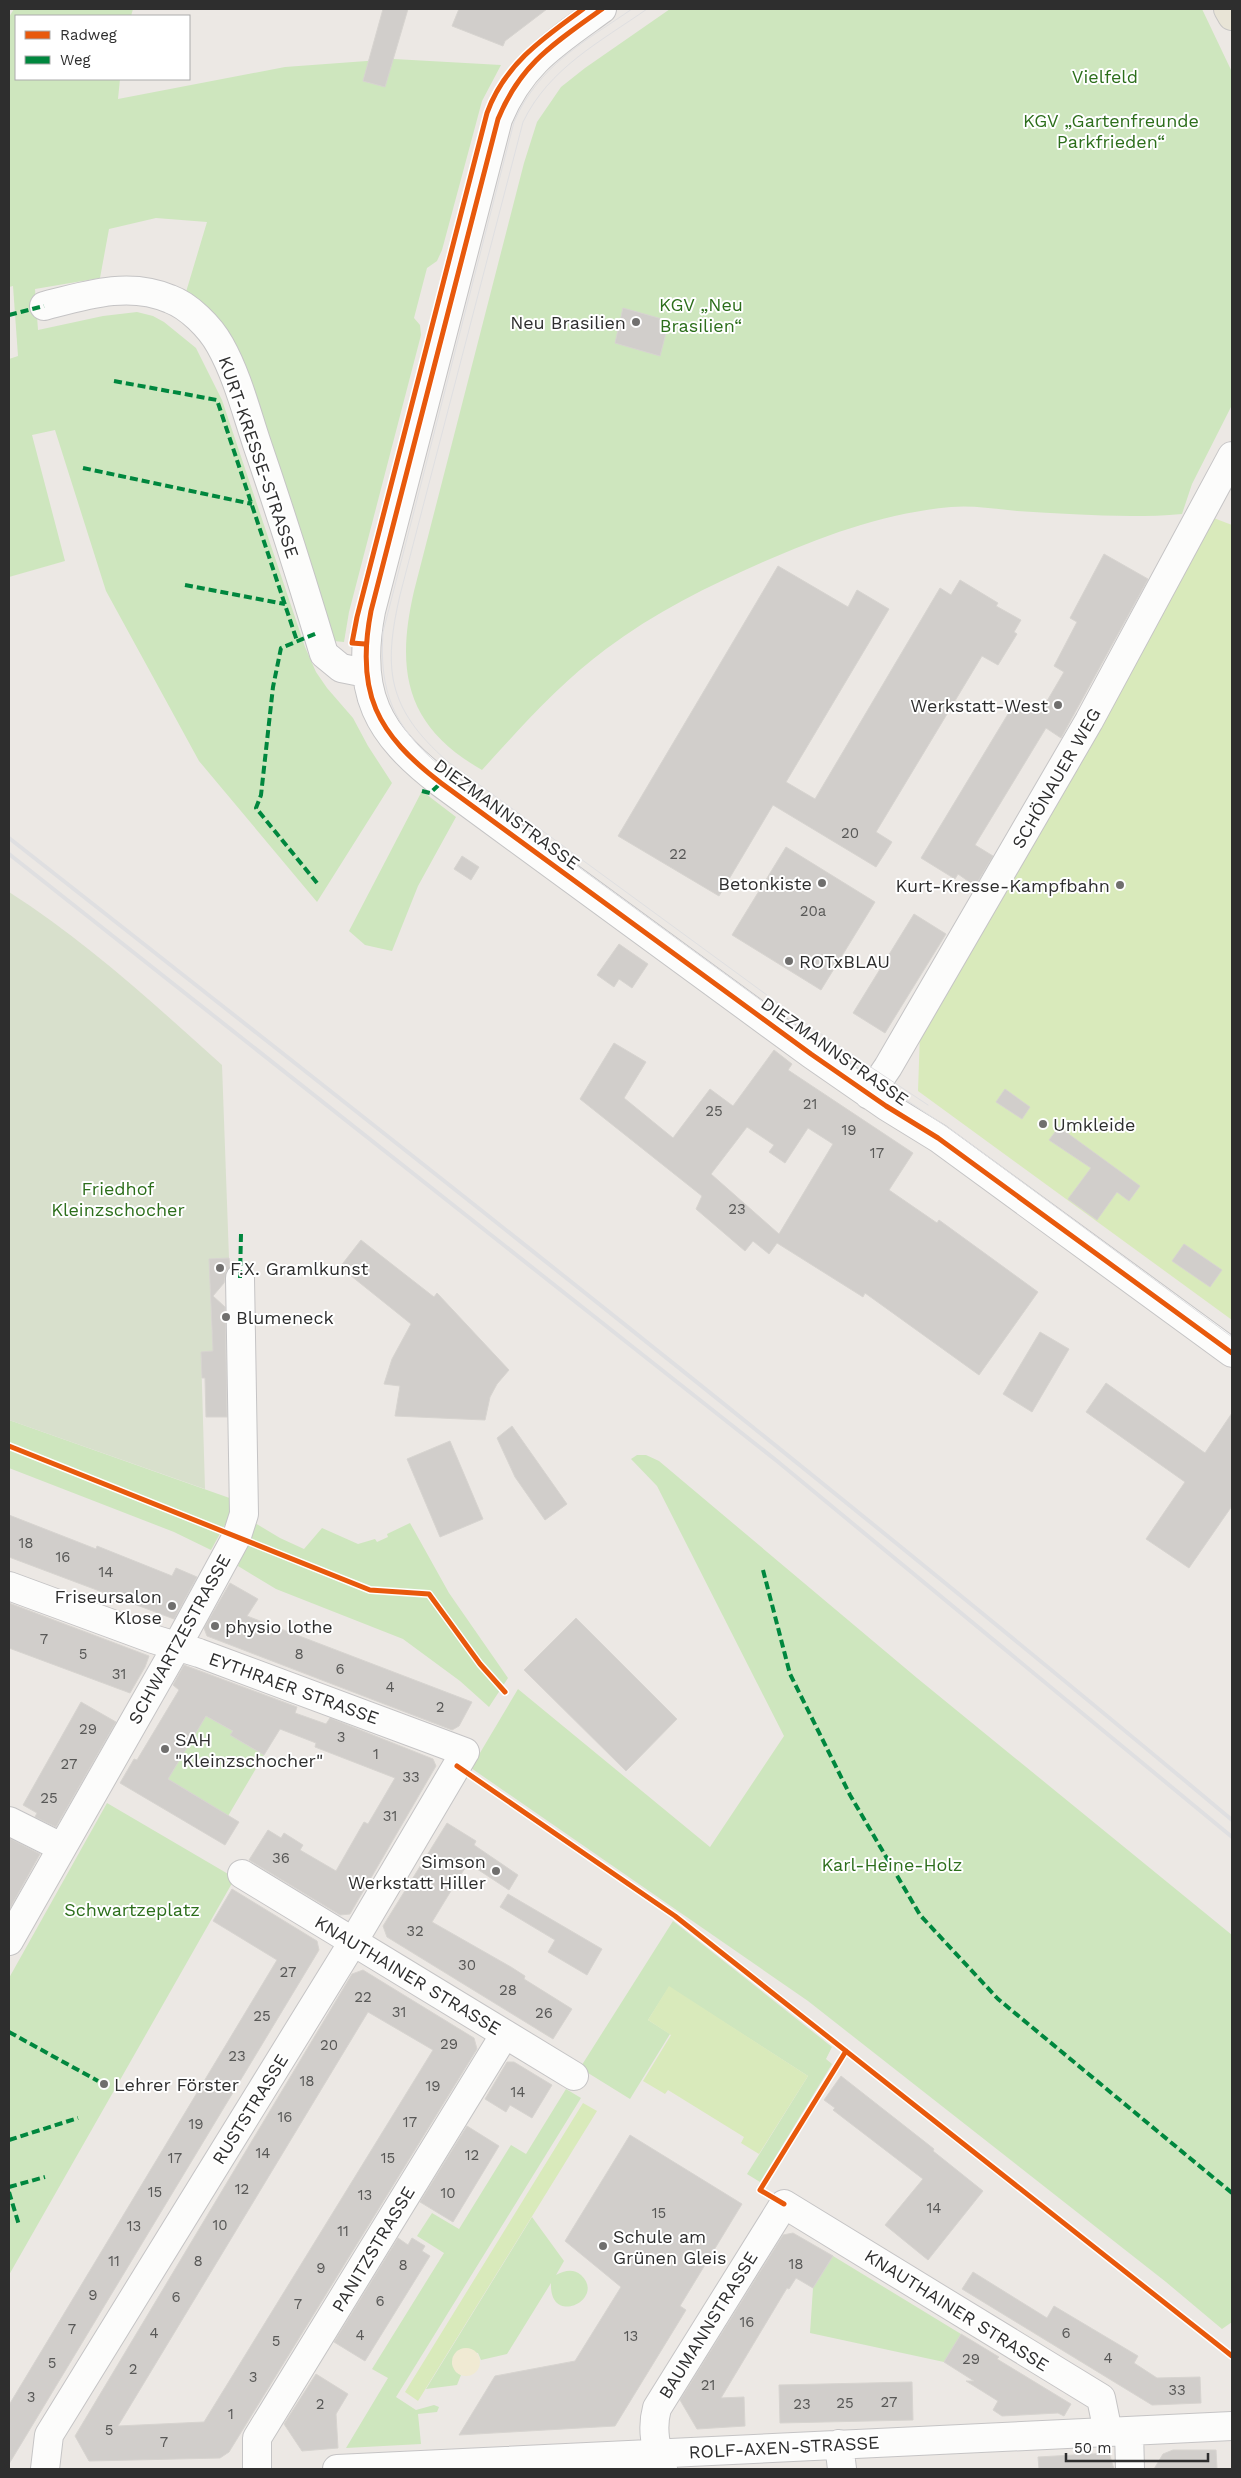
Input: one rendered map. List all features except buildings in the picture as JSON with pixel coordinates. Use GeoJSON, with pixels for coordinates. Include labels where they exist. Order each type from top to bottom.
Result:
{"type":"FeatureCollection","features":[{"type":"Feature","properties":{"kind":"main road"},"geometry":{"type":"LineString","coordinates":[[1228,9],[1232,16]]}},
{"type":"Feature","properties":{"kind":"street","name":"DIEZMANNSTRASSE"},"geometry":{"type":"LineString","coordinates":[[602,9],[532,63],[510,92],[498,119],[371,611],[365,644],[366,672],[373,703],[386,730],[404,753],[420,766],[869,1095],[938,1138],[1232,1353]]}},
{"type":"Feature","properties":{"kind":"street","name":"KURT-KRESSE-STRASSE"},"geometry":{"type":"LineString","coordinates":[[44,306],[84,295],[124,289],[147,291],[172,299],[201,321],[219,343],[231,367],[283,519],[324,654],[341,668],[366,672]]}},
{"type":"Feature","properties":{"kind":"street","name":"SCHÖNAUER WEG"},"geometry":{"type":"LineString","coordinates":[[869,1095],[888,1067],[1090,721],[1232,456]]}},
{"type":"Feature","properties":{"kind":"street","name":"SCHWARTZESTRASSE"},"geometry":{"type":"LineString","coordinates":[[9,1941],[177,1646],[237,1536],[244,1514],[240,1278]]}},
{"type":"Feature","properties":{"kind":"street","name":"EYTHRAER STRASSE"},"geometry":{"type":"LineString","coordinates":[[9,1586],[465,1752]]}},
{"type":"Feature","properties":{"kind":"street","name":"RUSTSTRASSE"},"geometry":{"type":"LineString","coordinates":[[45,2469],[49,2435],[353,1942],[465,1752]]}},
{"type":"Feature","properties":{"kind":"street"},"geometry":{"type":"LineString","coordinates":[[9,1821],[61,1847]]}},
{"type":"Feature","properties":{"kind":"street","name":"KNAUTHAINER STRASSE"},"geometry":{"type":"LineString","coordinates":[[242,1874],[574,2076]]}},
{"type":"Feature","properties":{"kind":"street","name":"PANITZSTRASSE"},"geometry":{"type":"LineString","coordinates":[[257,2469],[257,2438],[505,2034]]}},
{"type":"Feature","properties":{"kind":"street","name":"KNAUTHAINER STRASSE"},"geometry":{"type":"LineString","coordinates":[[784,2204],[1100,2398],[1118,2432],[1130,2469]]}},
{"type":"Feature","properties":{"kind":"street","name":"BAUMANNSTRASSE"},"geometry":{"type":"LineString","coordinates":[[660,2461],[654,2420],[657,2408],[784,2204]]}},
{"type":"Feature","properties":{"kind":"street","name":"ROLF-AXEN-STRASSE"},"geometry":{"type":"LineString","coordinates":[[337,2469],[840,2456],[1118,2432],[1232,2426]]}},
{"type":"Feature","properties":{"kind":"green space"},"geometry":{"type":"Polygon","coordinates":[[[14,9],[133,9],[131,15],[15,15],[15,80],[120,80],[118,99],[285,67],[394,59],[501,65],[482,101],[442,250],[437,261],[427,268],[414,318],[420,325],[421,335],[349,612],[344,642],[334,641],[186,292],[207,222],[156,218],[109,229],[100,278],[35,289],[38,330],[103,316],[137,312],[153,316],[164,322],[196,348],[222,400],[305,647],[316,672],[353,718],[368,746],[392,783],[317,902],[199,761],[106,591],[55,430],[32,435],[65,561],[9,577],[9,359],[18,356],[13,286],[9,287],[9,17],[14,9]]]}},
{"type":"Feature","properties":{"kind":"green space","name":"KGV „Neu Brasilien“"},"geometry":{"type":"Polygon","coordinates":[[[670,9],[1202,9],[1232,72],[1232,405],[1192,484],[1182,514],[1100,516],[984,507],[959,507],[902,514],[831,535],[786,552],[722,581],[662,612],[624,636],[589,662],[556,691],[482,770],[457,753],[437,735],[423,716],[413,695],[407,672],[406,648],[408,620],[414,591],[524,163],[537,122],[561,87],[670,9]]]}},
{"type":"Feature","properties":{"kind":"green space","name":"Kurt-Kresse-Kampfbahn"},"geometry":{"type":"Polygon","coordinates":[[[1211,517],[1232,525],[1232,1320],[918,1091],[920,1033],[1095,738],[1211,517]]]}},
{"type":"Feature","properties":{"kind":"green space"},"geometry":{"type":"Polygon","coordinates":[[[422,791],[456,817],[418,886],[392,951],[365,945],[349,931],[422,791]]]}},
{"type":"Feature","properties":{"kind":"green space","name":"Friedhof Kleinzschocher"},"geometry":{"type":"Polygon","coordinates":[[[9,892],[92,952],[145,996],[222,1065],[229,1258],[209,1259],[212,1333],[219,1351],[201,1352],[205,1489],[9,1420],[9,892]]]}},
{"type":"Feature","properties":{"kind":"green space"},"geometry":{"type":"Polygon","coordinates":[[[9,1420],[238,1501],[211,1550],[174,1532],[9,1468],[9,1420]]]}},
{"type":"Feature","properties":{"kind":"green space","name":"Karl-Heine-Holz"},"geometry":{"type":"Polygon","coordinates":[[[637,1455],[646,1455],[659,1461],[917,1678],[1232,1935],[1232,2322],[1222,2329],[1166,2282],[808,2001],[471,1768],[518,1689],[710,1847],[784,1736],[657,1486],[631,1459],[637,1455]]]}},
{"type":"Feature","properties":{"kind":"green space"},"geometry":{"type":"Polygon","coordinates":[[[255,1523],[280,1538],[304,1549],[322,1528],[358,1544],[375,1539],[377,1542],[388,1537],[387,1534],[410,1523],[449,1593],[508,1678],[489,1707],[460,1681],[403,1639],[276,1589],[238,1566],[255,1523]]]}},
{"type":"Feature","properties":{"kind":"green space"},"geometry":{"type":"Polygon","coordinates":[[[206,1716],[233,1731],[231,1735],[264,1755],[228,1816],[168,1779],[206,1716]]]}},
{"type":"Feature","properties":{"kind":"green space","name":"Schwartzeplatz"},"geometry":{"type":"Polygon","coordinates":[[[107,1803],[235,1878],[9,2275],[9,1978],[107,1803]]]}},
{"type":"Feature","properties":{"kind":"green space"},"geometry":{"type":"Polygon","coordinates":[[[673,1921],[832,2047],[826,2059],[832,2064],[760,2182],[747,2174],[808,2076],[669,1987],[648,2020],[670,2034],[630,2099],[580,2068],[673,1921]]]}},
{"type":"Feature","properties":{"kind":"green space"},"geometry":{"type":"Polygon","coordinates":[[[669,1986],[808,2076],[759,2154],[741,2143],[744,2137],[668,2090],[665,2094],[643,2081],[671,2035],[648,2020],[669,1986]]]}},
{"type":"Feature","properties":{"kind":"green space"},"geometry":{"type":"Polygon","coordinates":[[[566,2089],[581,2098],[396,2397],[416,2410],[434,2405],[439,2407],[437,2412],[418,2414],[421,2444],[346,2448],[388,2378],[372,2369],[444,2253],[417,2236],[432,2213],[459,2229],[511,2145],[526,2154],[566,2089]]]}},
{"type":"Feature","properties":{"kind":"green space"},"geometry":{"type":"Polygon","coordinates":[[[583,2103],[597,2111],[418,2401],[405,2392],[583,2103]]]}},
{"type":"Feature","properties":{"kind":"green space"},"geometry":{"type":"Polygon","coordinates":[[[532,2217],[564,2261],[556,2275],[562,2272],[575,2271],[581,2275],[587,2284],[587,2293],[575,2305],[566,2307],[558,2304],[553,2297],[551,2283],[507,2354],[481,2360],[478,2353],[457,2351],[452,2363],[456,2372],[461,2375],[457,2385],[426,2389],[532,2217]]]}},
{"type":"Feature","properties":{"kind":"green space"},"geometry":{"type":"Polygon","coordinates":[[[833,2256],[961,2334],[944,2362],[810,2333],[813,2288],[833,2256]]]}},
{"type":"Feature","properties":{"kind":"sand"},"geometry":{"type":"Polygon","coordinates":[[[466,2348],[476,2352],[480,2362],[476,2372],[466,2376],[456,2372],[452,2362],[456,2352],[466,2348]]]}},
{"type":"Feature","properties":{"kind":"tram line"},"geometry":{"type":"LineString","coordinates":[[632,9],[580,44],[549,70],[524,102],[514,122],[383,632],[382,653],[384,672],[392,706],[410,736],[439,765],[807,1034],[953,1131],[1232,1337]]}},
{"type":"Feature","properties":{"kind":"tram line"},"geometry":{"type":"LineString","coordinates":[[647,9],[594,45],[561,71],[534,103],[523,122],[400,595],[392,645],[392,666],[395,686],[401,705],[412,723],[427,742],[447,761],[812,1028],[928,1105]]}},
{"type":"Feature","properties":{"kind":"railway"},"geometry":{"type":"LineString","coordinates":[[9,838],[624,1324],[930,1570],[1232,1820]]}},
{"type":"Feature","properties":{"kind":"railway"},"geometry":{"type":"LineString","coordinates":[[9,854],[777,1461],[1232,1837]]}},
{"type":"Feature","properties":{"kind":"marked path"},"geometry":{"type":"LineString","coordinates":[[9,315],[44,306]]}},
{"type":"Feature","properties":{"kind":"marked path"},"geometry":{"type":"LineString","coordinates":[[114,381],[217,400],[297,641]]}},
{"type":"Feature","properties":{"kind":"marked path"},"geometry":{"type":"LineString","coordinates":[[83,468],[252,504]]}},
{"type":"Feature","properties":{"kind":"marked path"},"geometry":{"type":"LineString","coordinates":[[185,585],[285,604]]}},
{"type":"Feature","properties":{"kind":"marked path"},"geometry":{"type":"LineString","coordinates":[[317,633],[281,648],[273,687],[261,795],[256,808],[317,883]]}},
{"type":"Feature","properties":{"kind":"marked path"},"geometry":{"type":"LineString","coordinates":[[422,791],[430,793],[441,783]]}},
{"type":"Feature","properties":{"kind":"marked path"},"geometry":{"type":"LineString","coordinates":[[240,1278],[241,1234]]}},
{"type":"Feature","properties":{"kind":"marked path"},"geometry":{"type":"LineString","coordinates":[[763,1570],[790,1674],[850,1795],[920,1915],[998,1999],[1232,2193]]}},
{"type":"Feature","properties":{"kind":"marked path"},"geometry":{"type":"LineString","coordinates":[[9,2032],[98,2081]]}},
{"type":"Feature","properties":{"kind":"marked path"},"geometry":{"type":"LineString","coordinates":[[9,2140],[78,2118]]}},
{"type":"Feature","properties":{"kind":"marked path"},"geometry":{"type":"LineString","coordinates":[[9,2187],[45,2177]]}},
{"type":"Feature","properties":{"kind":"marked path"},"geometry":{"type":"LineString","coordinates":[[9,2192],[19,2225]]}},
{"type":"Feature","properties":{"kind":"cycle path"},"geometry":{"type":"LineString","coordinates":[[365,644],[352,643],[357,617],[487,113],[494,96],[514,67],[540,42],[583,9]]}},
{"type":"Feature","properties":{"kind":"cycle path"},"geometry":{"type":"LineString","coordinates":[[602,9],[541,56],[517,83],[498,119],[371,611],[366,666],[369,689],[376,709],[387,729],[401,747],[441,783],[811,1054],[886,1106],[938,1138],[1232,1353]]}},
{"type":"Feature","properties":{"kind":"cycle path"},"geometry":{"type":"LineString","coordinates":[[9,1446],[370,1590],[429,1594],[480,1664],[505,1692]]}},
{"type":"Feature","properties":{"kind":"cycle path"},"geometry":{"type":"LineString","coordinates":[[457,1766],[675,1916],[1232,2356]]}},
{"type":"Feature","properties":{"kind":"cycle path"},"geometry":{"type":"LineString","coordinates":[[784,2204],[760,2190],[846,2051]]}},
{"type":"Feature","properties":{"kind":"place","name":"Neu Brasilien"},"geometry":{"type":"Point","coordinates":[636,322]}},
{"type":"Feature","properties":{"kind":"place","name":"Werkstatt-West"},"geometry":{"type":"Point","coordinates":[1058,705]}},
{"type":"Feature","properties":{"kind":"place","name":"Betonkiste"},"geometry":{"type":"Point","coordinates":[822,883]}},
{"type":"Feature","properties":{"kind":"place","name":"Kurt-Kresse-Kampfbahn"},"geometry":{"type":"Point","coordinates":[1120,885]}},
{"type":"Feature","properties":{"kind":"place","name":"ROTxBLAU"},"geometry":{"type":"Point","coordinates":[789,961]}},
{"type":"Feature","properties":{"kind":"place","name":"Umkleide"},"geometry":{"type":"Point","coordinates":[1043,1124]}},
{"type":"Feature","properties":{"kind":"place","name":"F.X. Gramlkunst"},"geometry":{"type":"Point","coordinates":[220,1268]}},
{"type":"Feature","properties":{"kind":"place","name":"Blumeneck"},"geometry":{"type":"Point","coordinates":[226,1317]}},
{"type":"Feature","properties":{"kind":"place","name":"Friseursalon Klose"},"geometry":{"type":"Point","coordinates":[172,1606]}},
{"type":"Feature","properties":{"kind":"place","name":"physio lothe"},"geometry":{"type":"Point","coordinates":[215,1626]}},
{"type":"Feature","properties":{"kind":"place","name":"SAH \"Kleinzschocher\""},"geometry":{"type":"Point","coordinates":[165,1749]}},
{"type":"Feature","properties":{"kind":"place","name":"Simson Werkstatt Hiller"},"geometry":{"type":"Point","coordinates":[496,1871]}},
{"type":"Feature","properties":{"kind":"place","name":"Lehrer Förster"},"geometry":{"type":"Point","coordinates":[104,2084]}},
{"type":"Feature","properties":{"kind":"place","name":"Schule am Grünen Gleis"},"geometry":{"type":"Point","coordinates":[603,2246]}},
{"type":"Feature","properties":{"kind":"park label","name":"Vielfeld"},"geometry":{"type":"Point","coordinates":[1105,76]}},
{"type":"Feature","properties":{"kind":"park label","name":"KGV „Gartenfreunde Parkfrieden“"},"geometry":{"type":"Point","coordinates":[1111,130]}}]}
